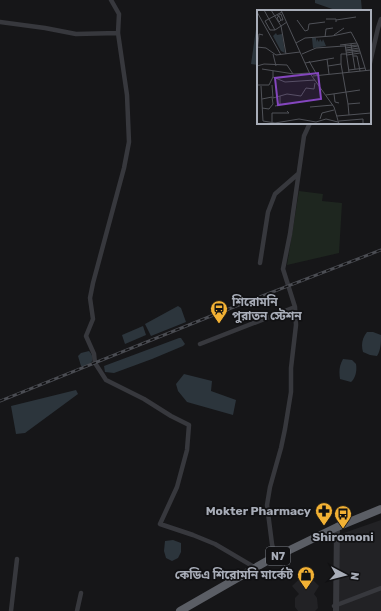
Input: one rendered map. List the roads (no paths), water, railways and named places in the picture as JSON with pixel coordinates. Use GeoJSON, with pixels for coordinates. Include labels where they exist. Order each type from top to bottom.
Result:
{"type":"FeatureCollection","features":[{"type":"Feature","properties":{"kind":"highway","name":"N7"},"geometry":{"type":"LineString","coordinates":[[180,611],[275,557],[336,528],[381,509]]}},
{"type":"Feature","properties":{"kind":"street"},"geometry":{"type":"LineString","coordinates":[[111,0],[118,14],[118,34],[127,94],[129,142],[124,168],[93,283],[90,298],[93,319],[86,336],[94,354],[96,363],[106,380],[144,399],[171,416],[189,425],[187,450],[177,487],[160,524],[215,544],[256,568]]}},
{"type":"Feature","properties":{"kind":"street"},"geometry":{"type":"LineString","coordinates":[[371,59],[381,19]]}},
{"type":"Feature","properties":{"kind":"street"},"geometry":{"type":"LineString","coordinates":[[0,22],[76,34],[118,34]]}},
{"type":"Feature","properties":{"kind":"street"},"geometry":{"type":"LineString","coordinates":[[275,557],[267,505],[270,487],[281,448],[291,392],[291,368],[296,325],[295,306],[283,268],[290,234],[304,136],[310,124]]}},
{"type":"Feature","properties":{"kind":"street"},"geometry":{"type":"LineString","coordinates":[[260,262],[268,212],[275,194],[298,174]]}},
{"type":"Feature","properties":{"kind":"street"},"geometry":{"type":"LineString","coordinates":[[200,344],[295,306]]}},
{"type":"Feature","properties":{"kind":"street"},"geometry":{"type":"LineString","coordinates":[[336,528],[334,609],[381,588]]}},
{"type":"Feature","properties":{"kind":"street"},"geometry":{"type":"LineString","coordinates":[[11,611],[17,559]]}},
{"type":"Feature","properties":{"kind":"street"},"geometry":{"type":"LineString","coordinates":[[77,611],[81,593]]}},
{"type":"Feature","properties":{"kind":"railway"},"geometry":{"type":"LineString","coordinates":[[0,401],[221,312],[381,250]]}},
{"type":"Feature","properties":{"kind":"place","name":"শিরোমনি পুরাতন স্টেশন"},"geometry":{"type":"Point","coordinates":[219,324]}},
{"type":"Feature","properties":{"kind":"place","name":"Mokter Pharmacy"},"geometry":{"type":"Point","coordinates":[324,526]}},
{"type":"Feature","properties":{"kind":"place","name":"Shiromoni"},"geometry":{"type":"Point","coordinates":[343,529]}},
{"type":"Feature","properties":{"kind":"place","name":"কেডিএ শিরোমনি মার্কেট"},"geometry":{"type":"Point","coordinates":[306,590]}}]}
